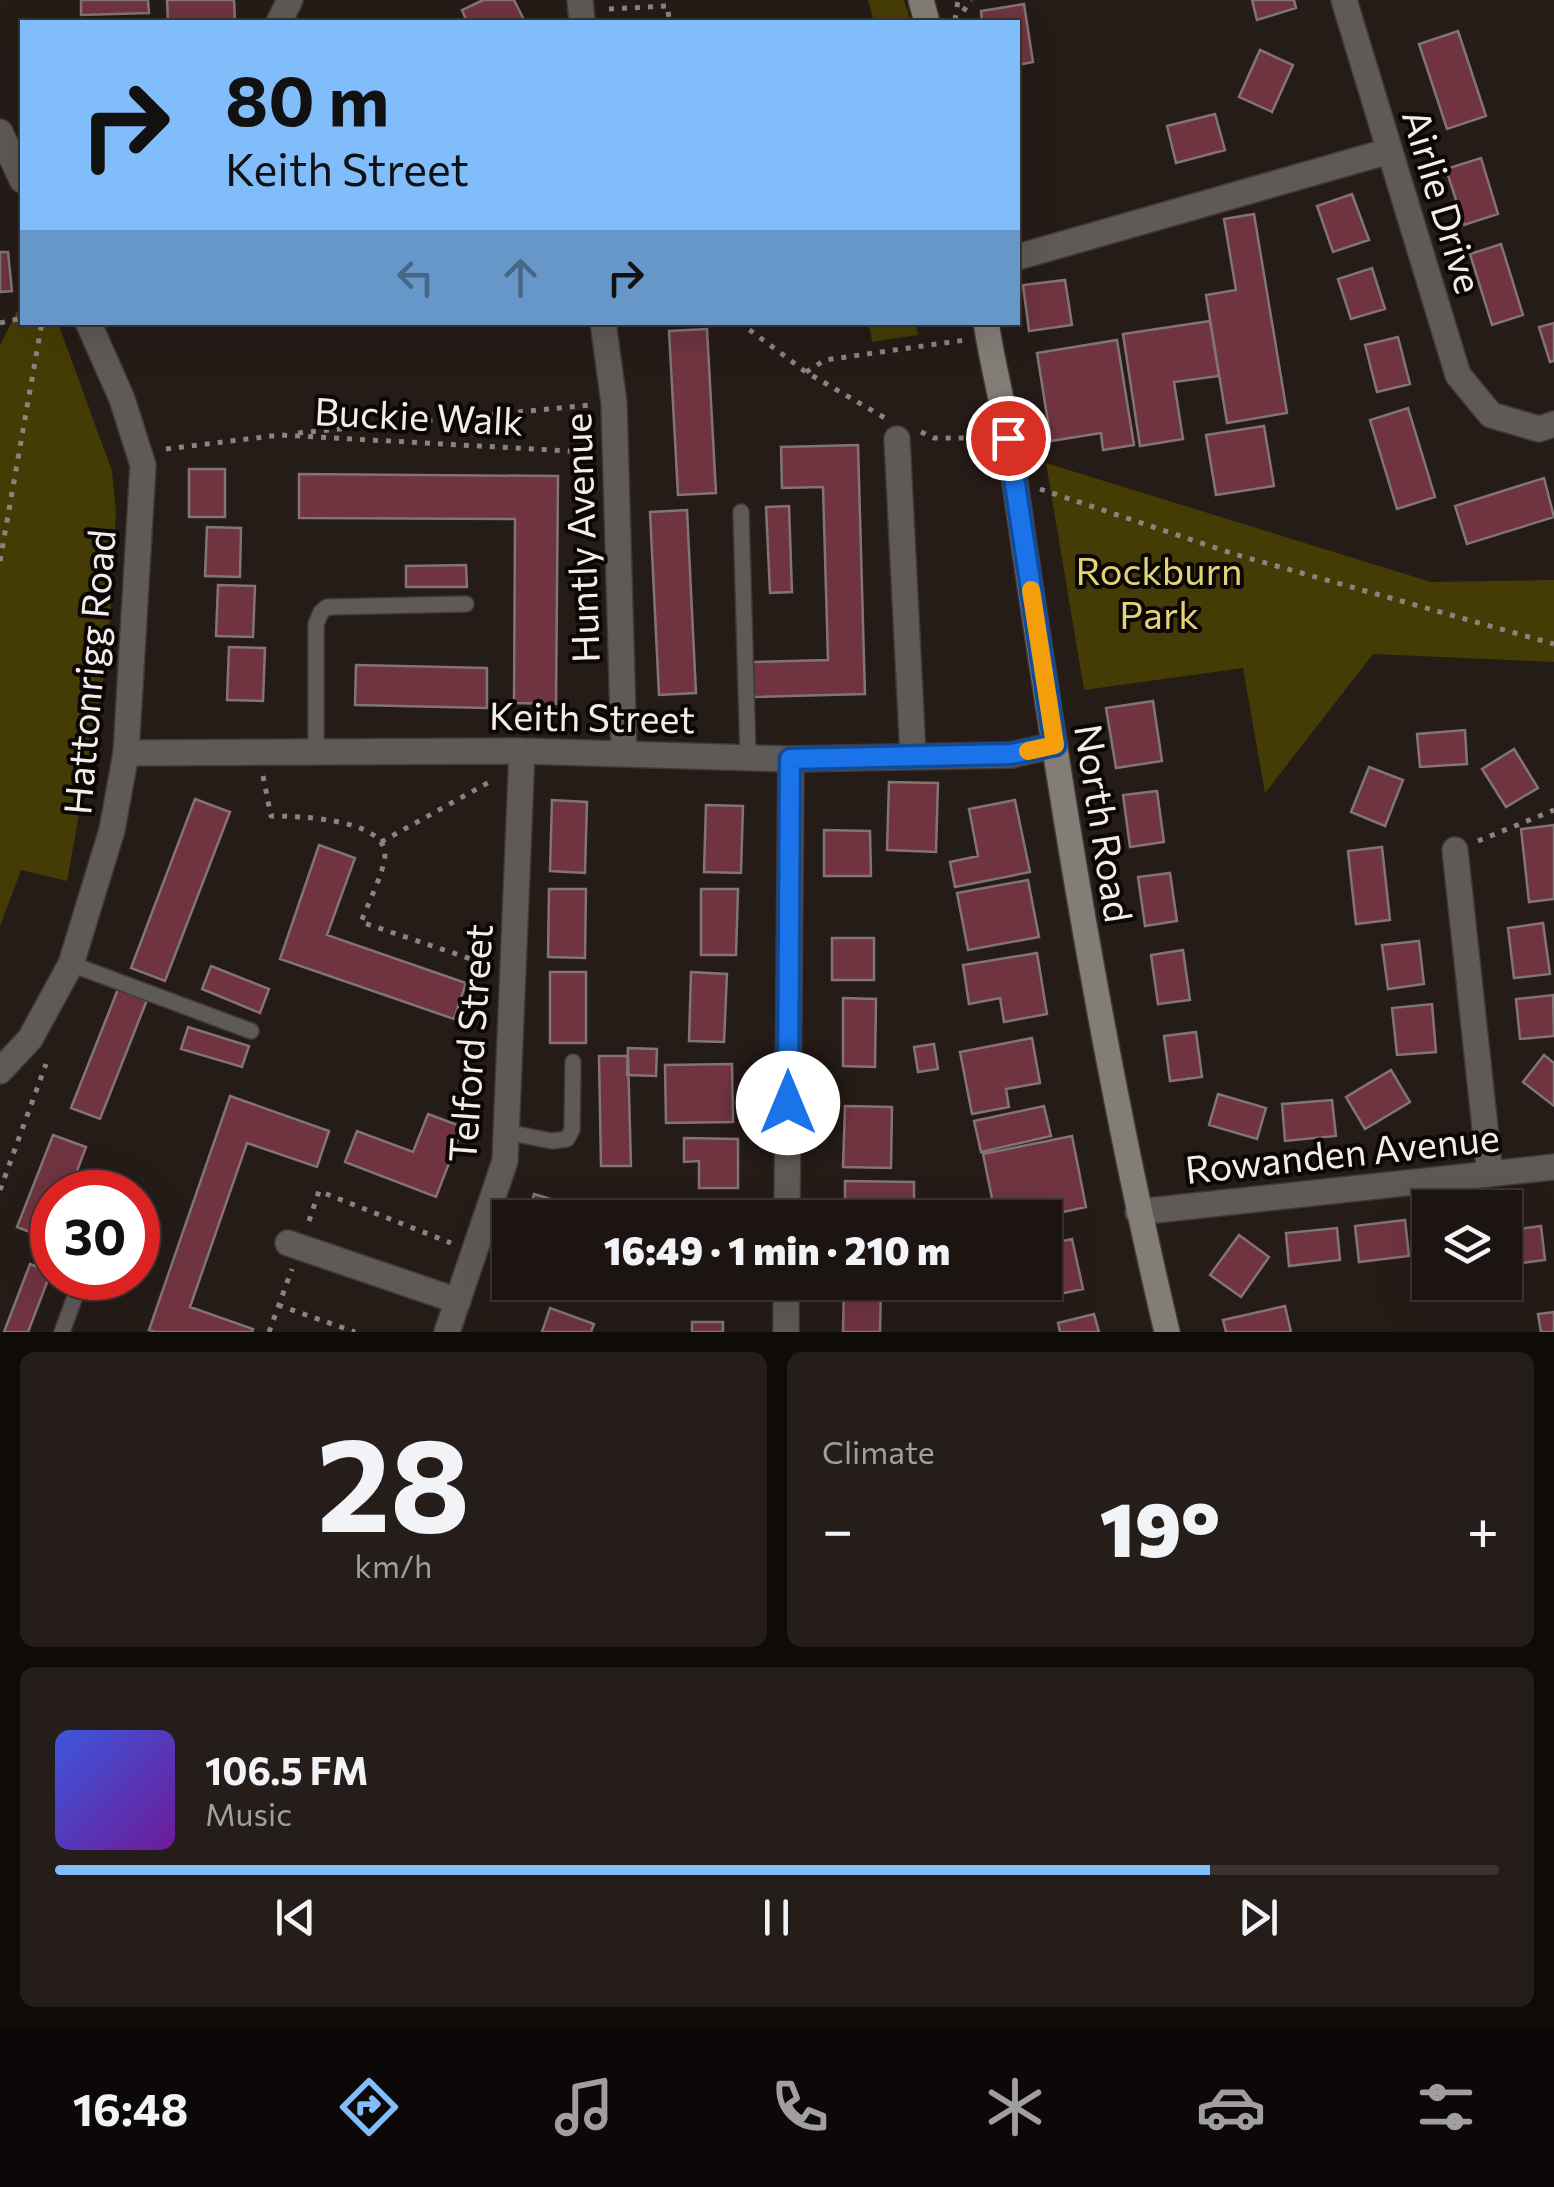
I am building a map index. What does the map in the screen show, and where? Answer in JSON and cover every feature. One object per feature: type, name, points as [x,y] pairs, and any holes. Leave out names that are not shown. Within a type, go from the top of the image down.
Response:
[{"type":"main road","name":"North Road","points":[[987,329],[1008,438],[1092,984],[1166,1332]]},
{"type":"street","name":"Airlie Drive","points":[[1344,0],[1458,375],[1490,415],[1540,429],[1554,424]]},
{"type":"street","points":[[0,132],[20,176]]},
{"type":"street","points":[[1020,256],[1389,151]]},
{"type":"street","name":"Hattonrigg Road","points":[[0,1071],[30,1040],[71,964],[112,830],[126,753],[143,465],[122,399],[89,325]]},
{"type":"street","name":"Huntly Avenue","points":[[603,325],[614,403],[624,752]]},
{"type":"street","points":[[904,445],[924,464]]},
{"type":"street","points":[[904,445],[914,756]]},
{"type":"street","name":"Keith Street","points":[[126,753],[316,752],[521,763],[624,752],[790,759],[1011,754],[1055,745]]},
{"type":"street","points":[[787,1200],[790,759]]},
{"type":"street","name":"Telford Street","points":[[447,1332],[505,1161],[521,763]]},
{"type":"street","points":[[1455,850],[1490,1174]]},
{"type":"street","name":"Rowanden Avenue","points":[[1138,1212],[1554,1167]]},
{"type":"street","points":[[288,1243],[458,1300]]},
{"type":"street","points":[[786,1300],[786,1332]]},
{"type":"lane","points":[[741,512],[748,756]]},
{"type":"lane","points":[[316,752],[316,624],[321,612],[328,607],[466,604]]},
{"type":"lane","points":[[71,964],[251,1031]]},
{"type":"lane","points":[[506,1132],[567,1140],[572,1130],[573,1062]]},
{"type":"lane","points":[[62,1332],[74,1300]]},
{"type":"path","points":[[581,11],[668,6],[670,20]]},
{"type":"path","points":[[0,560],[41,325]]},
{"type":"path","points":[[742,325],[806,372],[888,419],[904,445],[934,438],[1008,438]]},
{"type":"path","points":[[806,372],[825,360],[987,329]]},
{"type":"path","name":"Buckie Walk","points":[[139,453],[280,434],[614,403]]},
{"type":"path","name":"Buckie Walk","points":[[280,434],[616,453]]},
{"type":"path","points":[[1014,480],[1234,554],[1554,644]]},
{"type":"path","points":[[258,752],[270,816],[357,825],[381,842],[385,854],[361,922],[513,973]]},
{"type":"path","points":[[381,842],[521,763]]},
{"type":"path","points":[[1455,850],[1554,810]]},
{"type":"path","points":[[0,1190],[50,1051]]},
{"type":"path","points":[[278,1306],[355,1332]]},
{"type":"green space","points":[[868,0],[904,0],[910,20],[873,20]]},
{"type":"green space","points":[[17,311],[20,325],[59,325],[112,471],[116,513],[108,653],[67,881],[21,870],[0,926],[0,345]]},
{"type":"green space","points":[[869,325],[916,325],[918,335],[872,342]]},
{"type":"green space","name":"Rockburn Park","points":[[1046,463],[1431,582],[1554,580],[1554,662],[1373,654],[1265,793],[1243,668],[1084,690]]},
{"type":"building","points":[[81,0],[148,0],[149,13],[81,15]]},
{"type":"building","points":[[167,0],[234,0],[235,20],[168,20]]},
{"type":"building","points":[[483,0],[514,0],[524,20],[466,20],[462,10]]},
{"type":"building","points":[[1252,0],[1294,0],[1296,8],[1257,20]]},
{"type":"building","points":[[1024,4],[1033,62],[1020,65],[1020,20],[982,20],[981,11]]},
{"type":"building","points":[[1458,31],[1486,116],[1447,129],[1419,44]]},
{"type":"building","points":[[1260,50],[1293,65],[1272,112],[1239,97]]},
{"type":"building","points":[[1215,114],[1225,150],[1176,163],[1167,126]]},
{"type":"building","points":[[1481,158],[1498,214],[1464,225],[1446,169]]},
{"type":"building","points":[[1352,194],[1369,240],[1333,252],[1317,206]]},
{"type":"building","points":[[1254,214],[1287,413],[1227,423],[1206,295],[1236,290],[1224,219]]},
{"type":"building","points":[[1501,244],[1523,315],[1492,325],[1470,254]]},
{"type":"building","points":[[0,252],[8,252],[12,291],[0,292]]},
{"type":"building","points":[[1372,268],[1385,309],[1351,319],[1338,279]]},
{"type":"building","points":[[1065,280],[1072,325],[1029,331],[1023,285]]},
{"type":"building","points":[[1210,321],[1219,376],[1174,382],[1183,439],[1140,446],[1123,334]]},
{"type":"building","points":[[1554,323],[1554,361],[1550,362],[1539,327]]},
{"type":"building","points":[[707,329],[716,493],[678,495],[669,331]]},
{"type":"building","points":[[1398,337],[1410,384],[1377,392],[1365,345]]},
{"type":"building","points":[[1117,340],[1134,445],[1103,450],[1101,433],[1051,441],[1037,353]]},
{"type":"building","points":[[1408,408],[1435,497],[1397,509],[1370,420]]},
{"type":"building","points":[[1264,426],[1274,486],[1216,495],[1206,435]]},
{"type":"building","points":[[858,445],[865,694],[752,697],[751,662],[828,660],[823,487],[782,488],[781,447]]},
{"type":"building","points":[[189,469],[225,469],[225,517],[189,517]]},
{"type":"building","points":[[299,474],[558,476],[556,704],[514,703],[515,519],[299,518]]},
{"type":"building","points":[[1544,478],[1554,517],[1467,544],[1455,506]]},
{"type":"building","points":[[789,506],[792,592],[770,593],[766,507]]},
{"type":"building","points":[[687,510],[696,693],[659,695],[650,512]]},
{"type":"building","points":[[207,527],[241,528],[240,577],[205,576]]},
{"type":"building","points":[[466,565],[467,587],[406,587],[406,566]]},
{"type":"building","points":[[218,585],[255,586],[253,637],[216,636]]},
{"type":"building","points":[[229,647],[265,648],[263,701],[227,700]]},
{"type":"building","points":[[356,665],[487,668],[487,708],[355,705]]},
{"type":"building","points":[[1153,701],[1162,761],[1116,768],[1106,708]]},
{"type":"building","points":[[1465,730],[1467,764],[1420,767],[1417,734]]},
{"type":"building","points":[[1514,749],[1538,788],[1506,807],[1482,769]]},
{"type":"building","points":[[1369,767],[1403,780],[1385,826],[1351,812]]},
{"type":"building","points":[[889,782],[938,783],[936,852],[887,850]]},
{"type":"building","points":[[1157,791],[1164,842],[1130,847],[1123,795]]},
{"type":"building","points":[[195,799],[230,812],[165,981],[131,968]]},
{"type":"building","points":[[552,800],[587,802],[585,873],[550,871]]},
{"type":"building","points":[[1015,800],[1030,872],[955,887],[950,862],[978,856],[969,809]]},
{"type":"building","points":[[706,805],[743,806],[741,873],[704,872]]},
{"type":"building","points":[[1554,825],[1554,899],[1529,902],[1521,829]]},
{"type":"building","points":[[824,830],[870,831],[871,876],[824,876]]},
{"type":"building","points":[[319,845],[355,858],[327,935],[466,983],[454,1019],[280,959]]},
{"type":"building","points":[[1382,847],[1390,920],[1356,924],[1348,851]]},
{"type":"building","points":[[1170,873],[1177,921],[1145,926],[1138,877]]},
{"type":"building","points":[[1028,880],[1039,937],[968,950],[957,893]]},
{"type":"building","points":[[549,889],[586,889],[585,958],[548,957]]},
{"type":"building","points":[[701,889],[738,889],[736,955],[701,955]]},
{"type":"building","points":[[1543,923],[1550,974],[1514,978],[1508,928]]},
{"type":"building","points":[[832,938],[874,938],[874,980],[832,980]]},
{"type":"building","points":[[1419,941],[1424,984],[1388,989],[1382,945]]},
{"type":"building","points":[[1183,950],[1190,1000],[1158,1004],[1151,955]]},
{"type":"building","points":[[1037,953],[1047,1014],[1004,1022],[1000,998],[969,1004],[963,965]]},
{"type":"building","points":[[211,966],[269,989],[260,1013],[202,989]]},
{"type":"building","points":[[550,972],[586,972],[586,1043],[550,1043]]},
{"type":"building","points":[[691,972],[727,974],[724,1042],[689,1041]]},
{"type":"building","points":[[118,989],[147,1000],[100,1119],[71,1108]]},
{"type":"building","points":[[1553,995],[1554,1036],[1520,1039],[1516,999]]},
{"type":"building","points":[[843,998],[876,999],[875,1067],[843,1066]]},
{"type":"building","points":[[1432,1004],[1436,1052],[1397,1055],[1392,1008]]},
{"type":"building","points":[[188,1027],[249,1046],[242,1067],[181,1049]]},
{"type":"building","points":[[1196,1032],[1202,1077],[1170,1081],[1164,1036]]},
{"type":"building","points":[[1032,1038],[1040,1083],[1006,1089],[1009,1107],[972,1114],[960,1052]]},
{"type":"building","points":[[934,1044],[938,1069],[918,1072],[914,1047]]},
{"type":"building","points":[[628,1048],[657,1049],[656,1076],[627,1075]]},
{"type":"building","points":[[1544,1055],[1554,1063],[1554,1106],[1523,1082]]},
{"type":"building","points":[[599,1056],[628,1056],[631,1166],[601,1166]]},
{"type":"building","points":[[732,1064],[733,1122],[666,1123],[665,1065]]},
{"type":"building","points":[[1391,1070],[1410,1102],[1365,1129],[1346,1097]]},
{"type":"building","points":[[1218,1094],[1266,1108],[1257,1139],[1209,1125]]},
{"type":"building","points":[[230,1096],[329,1131],[317,1167],[247,1143],[190,1307],[253,1329],[252,1332],[149,1330]]},
{"type":"building","points":[[1332,1100],[1336,1136],[1285,1141],[1282,1104]]},
{"type":"building","points":[[845,1106],[892,1107],[891,1168],[843,1167]]},
{"type":"building","points":[[1044,1106],[1051,1136],[981,1152],[974,1121]]},
{"type":"building","points":[[428,1114],[463,1127],[436,1197],[345,1162],[357,1131],[413,1152]]},
{"type":"building","points":[[53,1135],[86,1147],[77,1170],[39,1170]]},
{"type":"building","points":[[1072,1136],[1086,1207],[1062,1212],[1062,1200],[992,1200],[983,1154]]},
{"type":"building","points":[[684,1138],[738,1139],[738,1188],[699,1188],[699,1161],[684,1162]]},
{"type":"building","points":[[845,1181],[914,1182],[914,1200],[845,1200]]},
{"type":"building","points":[[30,1194],[30,1232],[17,1227]]},
{"type":"building","points":[[534,1194],[554,1200],[532,1200]]},
{"type":"building","points":[[1405,1220],[1409,1256],[1359,1262],[1355,1226]]},
{"type":"building","points":[[1541,1226],[1545,1260],[1522,1263],[1522,1229]]},
{"type":"building","points":[[1337,1228],[1340,1260],[1289,1266],[1286,1233]]},
{"type":"building","points":[[1239,1235],[1269,1257],[1241,1297],[1210,1275]]},
{"type":"building","points":[[1072,1239],[1083,1289],[1062,1294],[1062,1241]]},
{"type":"building","points":[[30,1264],[30,1300],[40,1300],[28,1332],[4,1332]]},
{"type":"building","points":[[844,1300],[881,1300],[880,1332],[843,1332]]},
{"type":"building","points":[[1285,1306],[1291,1332],[1226,1332],[1223,1320]]},
{"type":"building","points":[[550,1308],[594,1324],[591,1332],[542,1332]]},
{"type":"building","points":[[1554,1312],[1554,1332],[1541,1332],[1538,1314]]},
{"type":"building","points":[[1094,1314],[1099,1332],[1060,1332],[1058,1323]]},
{"type":"building","points":[[692,1322],[723,1322],[723,1332],[692,1332]]},
{"type":"slow traffic","points":[[1028,751],[1055,745],[1031,590]]},
{"type":"route","points":[[788,1103],[790,759],[1011,754],[1055,745],[1008,438]]}]
